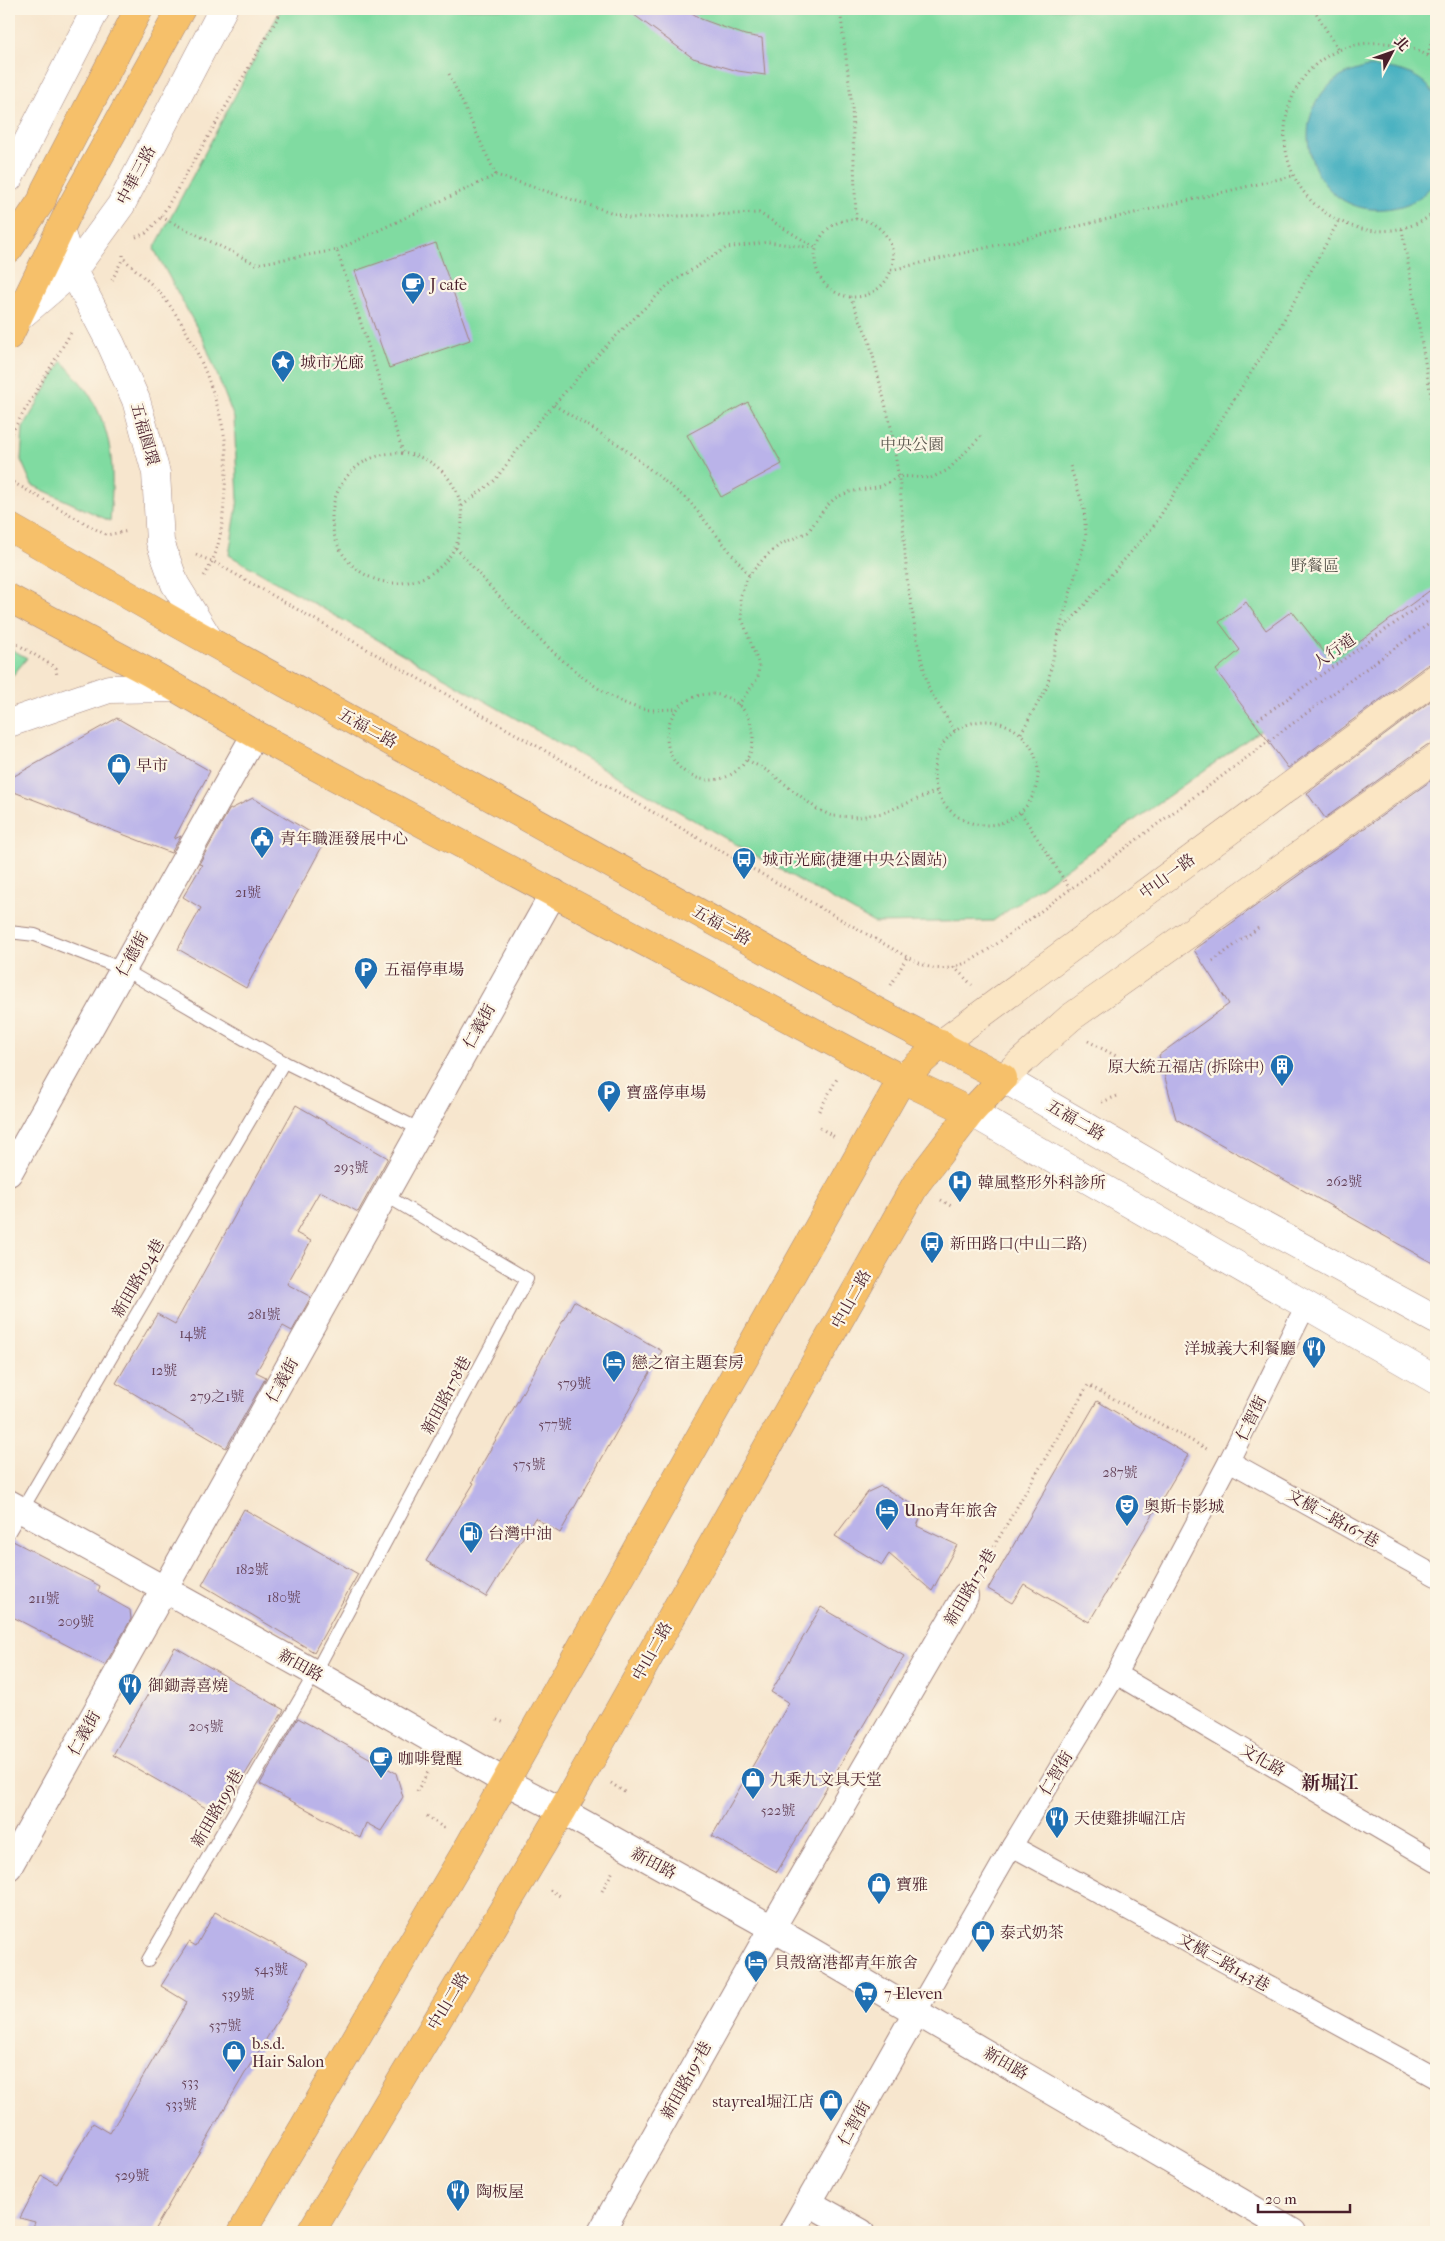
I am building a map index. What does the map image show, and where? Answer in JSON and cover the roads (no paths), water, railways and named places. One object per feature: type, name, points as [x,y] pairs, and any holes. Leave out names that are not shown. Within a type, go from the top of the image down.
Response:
[{"type":"main road","points":[[9,249],[42,200],[45,190],[139,9]]},
{"type":"main road","name":"中華三路","points":[[14,327],[60,230],[181,9]]},
{"type":"main road","name":"五福二路","points":[[9,527],[210,641],[876,1011],[1003,1078]]},
{"type":"main road","points":[[9,598],[175,688],[255,734],[902,1079],[971,1112]]},
{"type":"main road","name":"中山一路","points":[[902,1079],[941,1044],[1436,678]]},
{"type":"main road","points":[[1003,1078],[1070,1018],[1436,758]]},
{"type":"main road","name":"中山二路","points":[[311,2232],[562,1811],[916,1184],[971,1112],[1003,1078]]},
{"type":"main road","points":[[242,2232],[469,1846],[902,1079]]},
{"type":"street","points":[[9,178],[96,9]]},
{"type":"street","name":"中華三路","points":[[14,327],[73,271],[121,205],[223,9]]},
{"type":"street","name":"五福圓環","points":[[60,230],[73,271],[111,344],[136,400],[156,474],[160,542],[175,584],[210,641]]},
{"type":"street","points":[[9,723],[108,689],[175,688]]},
{"type":"street","name":"仁德街","points":[[9,1173],[255,734]]},
{"type":"street","name":"仁義街","points":[[9,1867],[554,892]]},
{"type":"street","name":"五福二路","points":[[1003,1078],[1177,1179],[1436,1320]]},
{"type":"street","points":[[971,1112],[1436,1380]]},
{"type":"street","name":"仁智街","points":[[792,2232],[1012,1846],[1116,1674],[1229,1461],[1306,1305]]},
{"type":"street","name":"文橫二路167巷","points":[[1229,1461],[1436,1576]]},
{"type":"street","name":"新田路","points":[[13,1515],[165,1589],[504,1781],[562,1811],[772,1928],[1294,2232]]},
{"type":"street","name":"新田路172巷","points":[[772,1928],[965,1596]]},
{"type":"street","name":"文化路","points":[[1116,1674],[1436,1862]]},
{"type":"street","name":"文橫二路143巷","points":[[1012,1846],[1436,2078]]},
{"type":"street","name":"新田路197巷","points":[[601,2232],[772,1928]]},
{"type":"street","points":[[809,2203],[861,2232]]},
{"type":"lane","points":[[9,932],[35,935],[123,969],[284,1062],[421,1130]]},
{"type":"lane","name":"新田路194巷","points":[[13,1515],[284,1062]]},
{"type":"lane","name":"新田路178巷","points":[[315,1673],[528,1279],[385,1195]]},
{"type":"lane","name":"新田路199巷","points":[[148,1960],[315,1673]]},
{"type":"water","points":[[1368,67],[1388,68],[1406,73],[1423,82],[1436,97],[1436,181],[1416,200],[1393,208],[1358,207],[1336,196],[1321,178],[1311,157],[1308,134],[1313,110],[1325,90],[1346,74]]},
{"type":"place","name":"J cafe","points":[[413,305]]},
{"type":"place","name":"城市光廊","points":[[283,383]]},
{"type":"place","name":"早市","points":[[119,786]]},
{"type":"place","name":"青年職涯發展中心","points":[[262,859]]},
{"type":"place","name":"城市光廊(捷運中央公園站)","points":[[744,880]]},
{"type":"place","name":"五福停車場","points":[[366,990]]},
{"type":"place","name":"原大統五福店 (拆除中)","points":[[1282,1087]]},
{"type":"place","name":"寶盛停車場","points":[[609,1113]]},
{"type":"place","name":"韓風整形外科診所","points":[[960,1203]]},
{"type":"place","name":"新田路口(中山二路)","points":[[932,1264]]},
{"type":"place","name":"洋城義大利餐廳","points":[[1314,1369]]},
{"type":"place","name":"戀之宿主題套房","points":[[614,1383]]},
{"type":"place","name":"奧斯卡影城","points":[[1127,1527]]},
{"type":"place","name":"Uno青年旅舍","points":[[887,1531]]},
{"type":"place","name":"台灣中油","points":[[471,1554]]},
{"type":"place","name":"御鋤壽喜燒","points":[[130,1706]]},
{"type":"place","name":"咖啡覺醒","points":[[381,1779]]},
{"type":"place","name":"九乘九文具天堂","points":[[753,1800]]},
{"type":"place","name":"天使雞排崛江店","points":[[1057,1839]]},
{"type":"place","name":"寶雅","points":[[879,1905]]},
{"type":"place","name":"泰式奶茶","points":[[983,1953]]},
{"type":"place","name":"貝殼窩港都青年旅舍","points":[[756,1983]]},
{"type":"place","name":"7-Eleven","points":[[866,2014]]},
{"type":"place","name":"b.s.d. Hair Salon","points":[[234,2073]]},
{"type":"place","name":"stayreal堀江店","points":[[831,2122]]},
{"type":"place","name":"陶板屋","points":[[458,2212]]},
{"type":"district","name":"新堀江","points":[[1330,1783]]},
{"type":"park label","name":"中央公園","points":[[912,444]]},
{"type":"park label","name":"野餐區","points":[[1315,565]]}]
